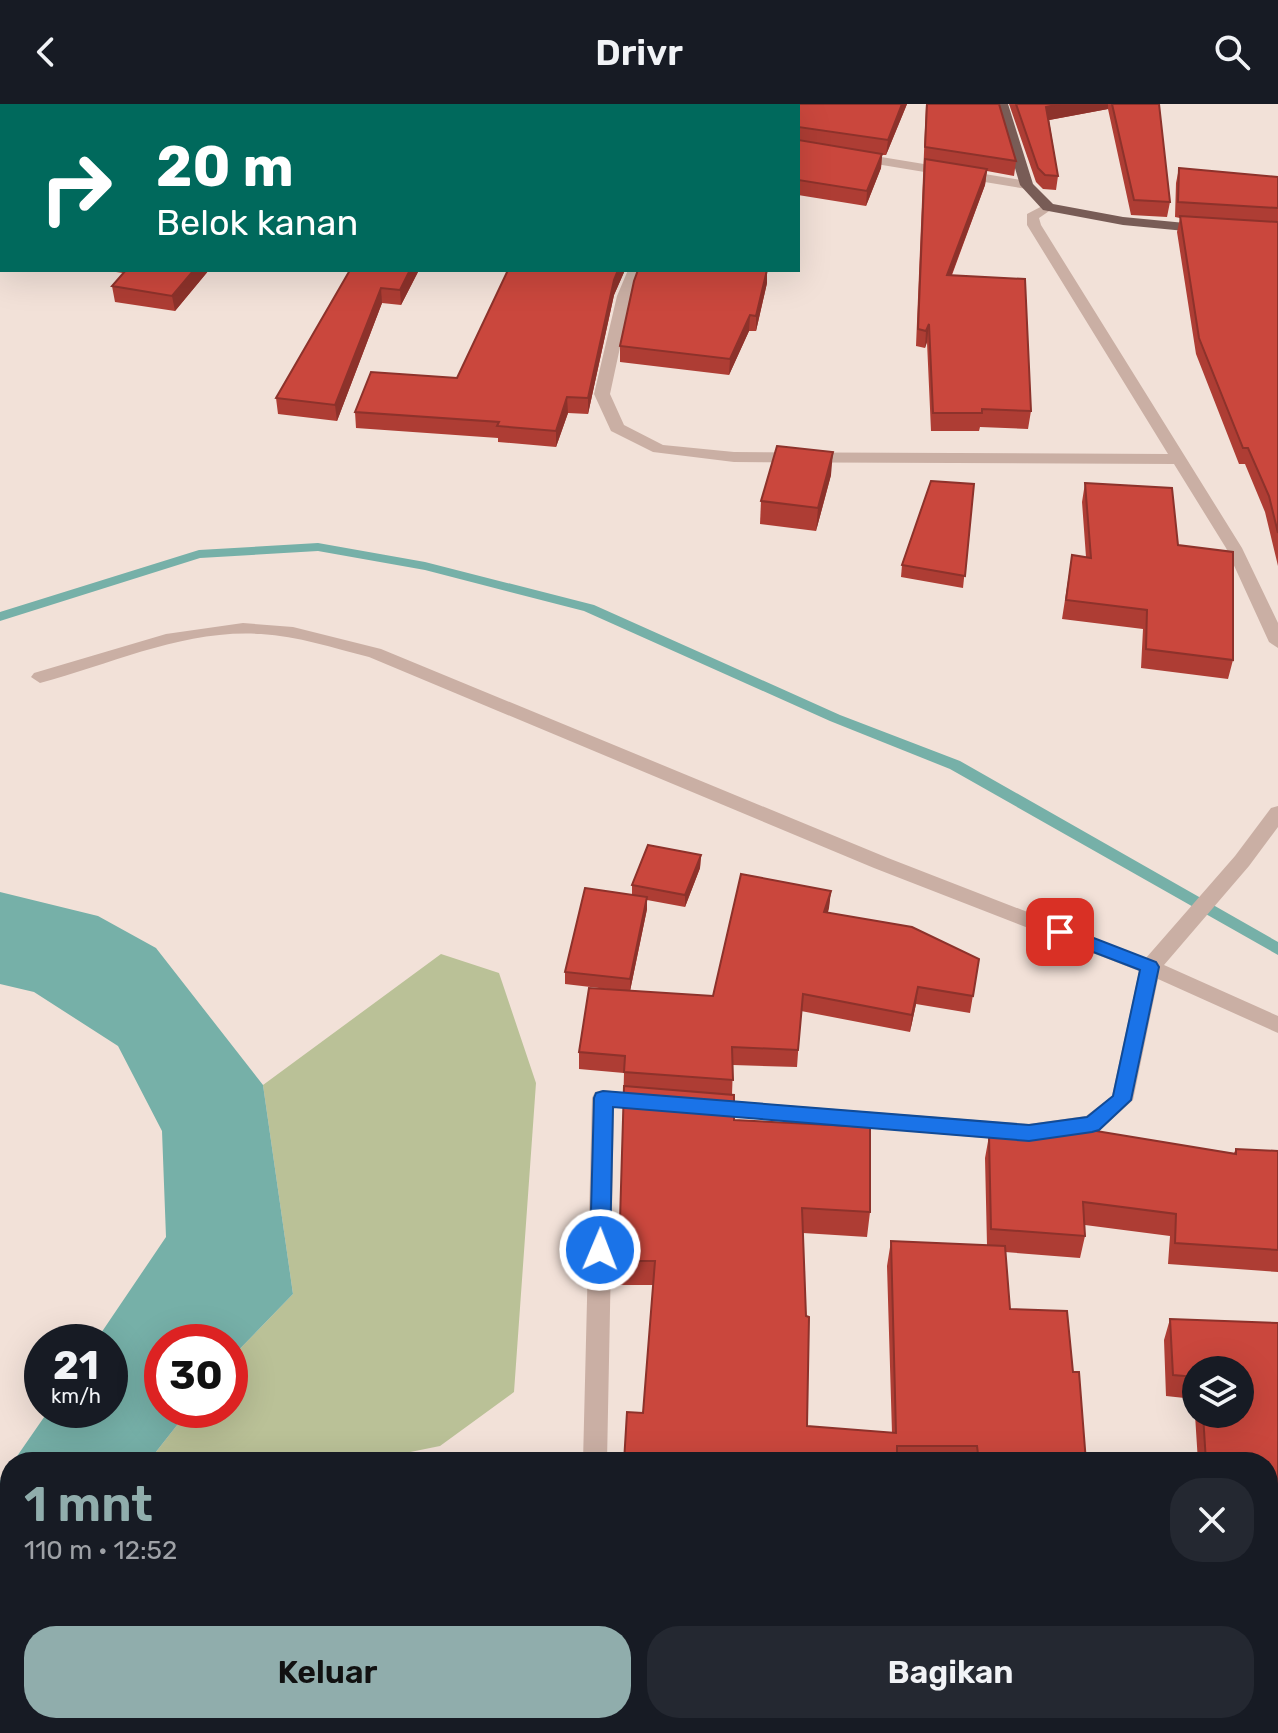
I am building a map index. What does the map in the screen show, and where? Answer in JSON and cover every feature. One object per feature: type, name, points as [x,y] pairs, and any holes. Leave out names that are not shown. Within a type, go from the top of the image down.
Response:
[{"type":"main road","points":[[1002,104],[1027,185],[1048,207],[1123,221],[1221,229]]},
{"type":"street","points":[[844,155],[1027,185]]},
{"type":"street","points":[[1048,207],[1032,217],[1034,225],[1111,347],[1176,459],[1234,548],[1278,642]]},
{"type":"street","points":[[634,272],[624,296],[602,394],[617,428],[659,449],[734,457],[1176,459]]},
{"type":"street","points":[[40,677],[184,636],[243,628],[301,634],[375,653],[881,863],[1150,967],[1278,1025]]},
{"type":"street","points":[[595,1452],[603,1098],[1029,1133],[1092,1124],[1122,1100],[1150,967],[1171,939],[1242,861],[1278,813]]},
{"type":"green space","points":[[441,954],[499,973],[536,1083],[514,1392],[440,1446],[410,1452],[156,1452],[175,1428],[248,1428],[248,1340],[293,1294],[263,1085]]},
{"type":"water","points":[[0,892],[98,916],[156,948],[263,1085],[293,1294],[248,1340],[248,1324],[144,1324],[144,1428],[175,1428],[156,1452],[20,1452],[37,1428],[128,1428],[128,1324],[107,1324],[166,1237],[162,1131],[118,1046],[34,992],[0,984]]},
{"type":"building","points":[[800,104],[902,104],[888,140],[800,127]]},
{"type":"building","points":[[927,104],[999,104],[1016,161],[925,147]]},
{"type":"building","points":[[1016,104],[1060,104],[1046,107],[1058,176],[1045,175],[1038,168]]},
{"type":"building","points":[[1112,104],[1159,104],[1170,202],[1134,200]]},
{"type":"building","points":[[800,140],[882,154],[867,191],[800,180]]},
{"type":"building","points":[[925,159],[987,169],[947,275],[1025,279],[1031,411],[982,409],[982,413],[933,413],[929,324],[926,331],[918,329]]},
{"type":"building","points":[[1179,168],[1278,177],[1278,208],[1178,202]]},
{"type":"building","points":[[1180,216],[1278,222],[1278,533],[1269,496],[1248,448],[1243,448],[1199,338]]},
{"type":"building","points":[[124,272],[192,272],[172,296],[112,286]]},
{"type":"building","points":[[349,272],[409,272],[400,290],[381,288],[335,405],[276,398]]},
{"type":"building","points":[[507,272],[617,272],[588,398],[567,397],[556,431],[497,426],[499,422],[355,412],[371,372],[457,378]]},
{"type":"building","points":[[637,272],[767,272],[756,316],[750,315],[730,359],[620,346]]},
{"type":"building","points":[[777,446],[833,452],[818,508],[761,501]]},
{"type":"building","points":[[931,481],[974,484],[965,576],[902,565]]},
{"type":"building","points":[[1085,483],[1172,488],[1178,545],[1233,552],[1233,660],[1146,649],[1147,610],[1066,600],[1072,555],[1091,558]]},
{"type":"building","points":[[648,845],[701,855],[685,895],[632,885]]},
{"type":"building","points":[[741,874],[831,891],[824,912],[912,927],[979,959],[973,996],[918,987],[912,1015],[803,994],[798,1050],[732,1047],[733,1080],[624,1072],[625,1056],[579,1052],[589,988],[713,996]]},
{"type":"building","points":[[585,888],[647,897],[630,979],[565,972]]},
{"type":"building","points":[[624,1086],[734,1095],[734,1120],[870,1127],[870,1212],[802,1208],[806,1316],[809,1317],[807,1426],[896,1433],[891,1241],[1005,1246],[1010,1309],[1067,1311],[1073,1372],[1079,1372],[1085,1452],[978,1452],[977,1446],[897,1446],[897,1452],[625,1452],[627,1412],[643,1413],[655,1261],[613,1261],[614,1219],[620,1220]]},
{"type":"building","points":[[1019,1128],[1078,1128],[1236,1154],[1236,1149],[1278,1151],[1278,1250],[1175,1243],[1176,1214],[1083,1202],[1085,1236],[991,1229],[989,1136],[1017,1138]]},
{"type":"building","points":[[1170,1319],[1278,1323],[1278,1452],[1205,1452],[1204,1428],[1254,1428],[1254,1356],[1182,1356],[1182,1376],[1173,1375]]},
{"type":"waterway","points":[[0,617],[199,554],[318,547],[425,566],[589,608],[835,718],[955,765],[1278,949]]},
{"type":"route","points":[[600,1250],[603,1098],[1029,1133],[1092,1124],[1122,1100],[1150,967],[1060,932]]}]
